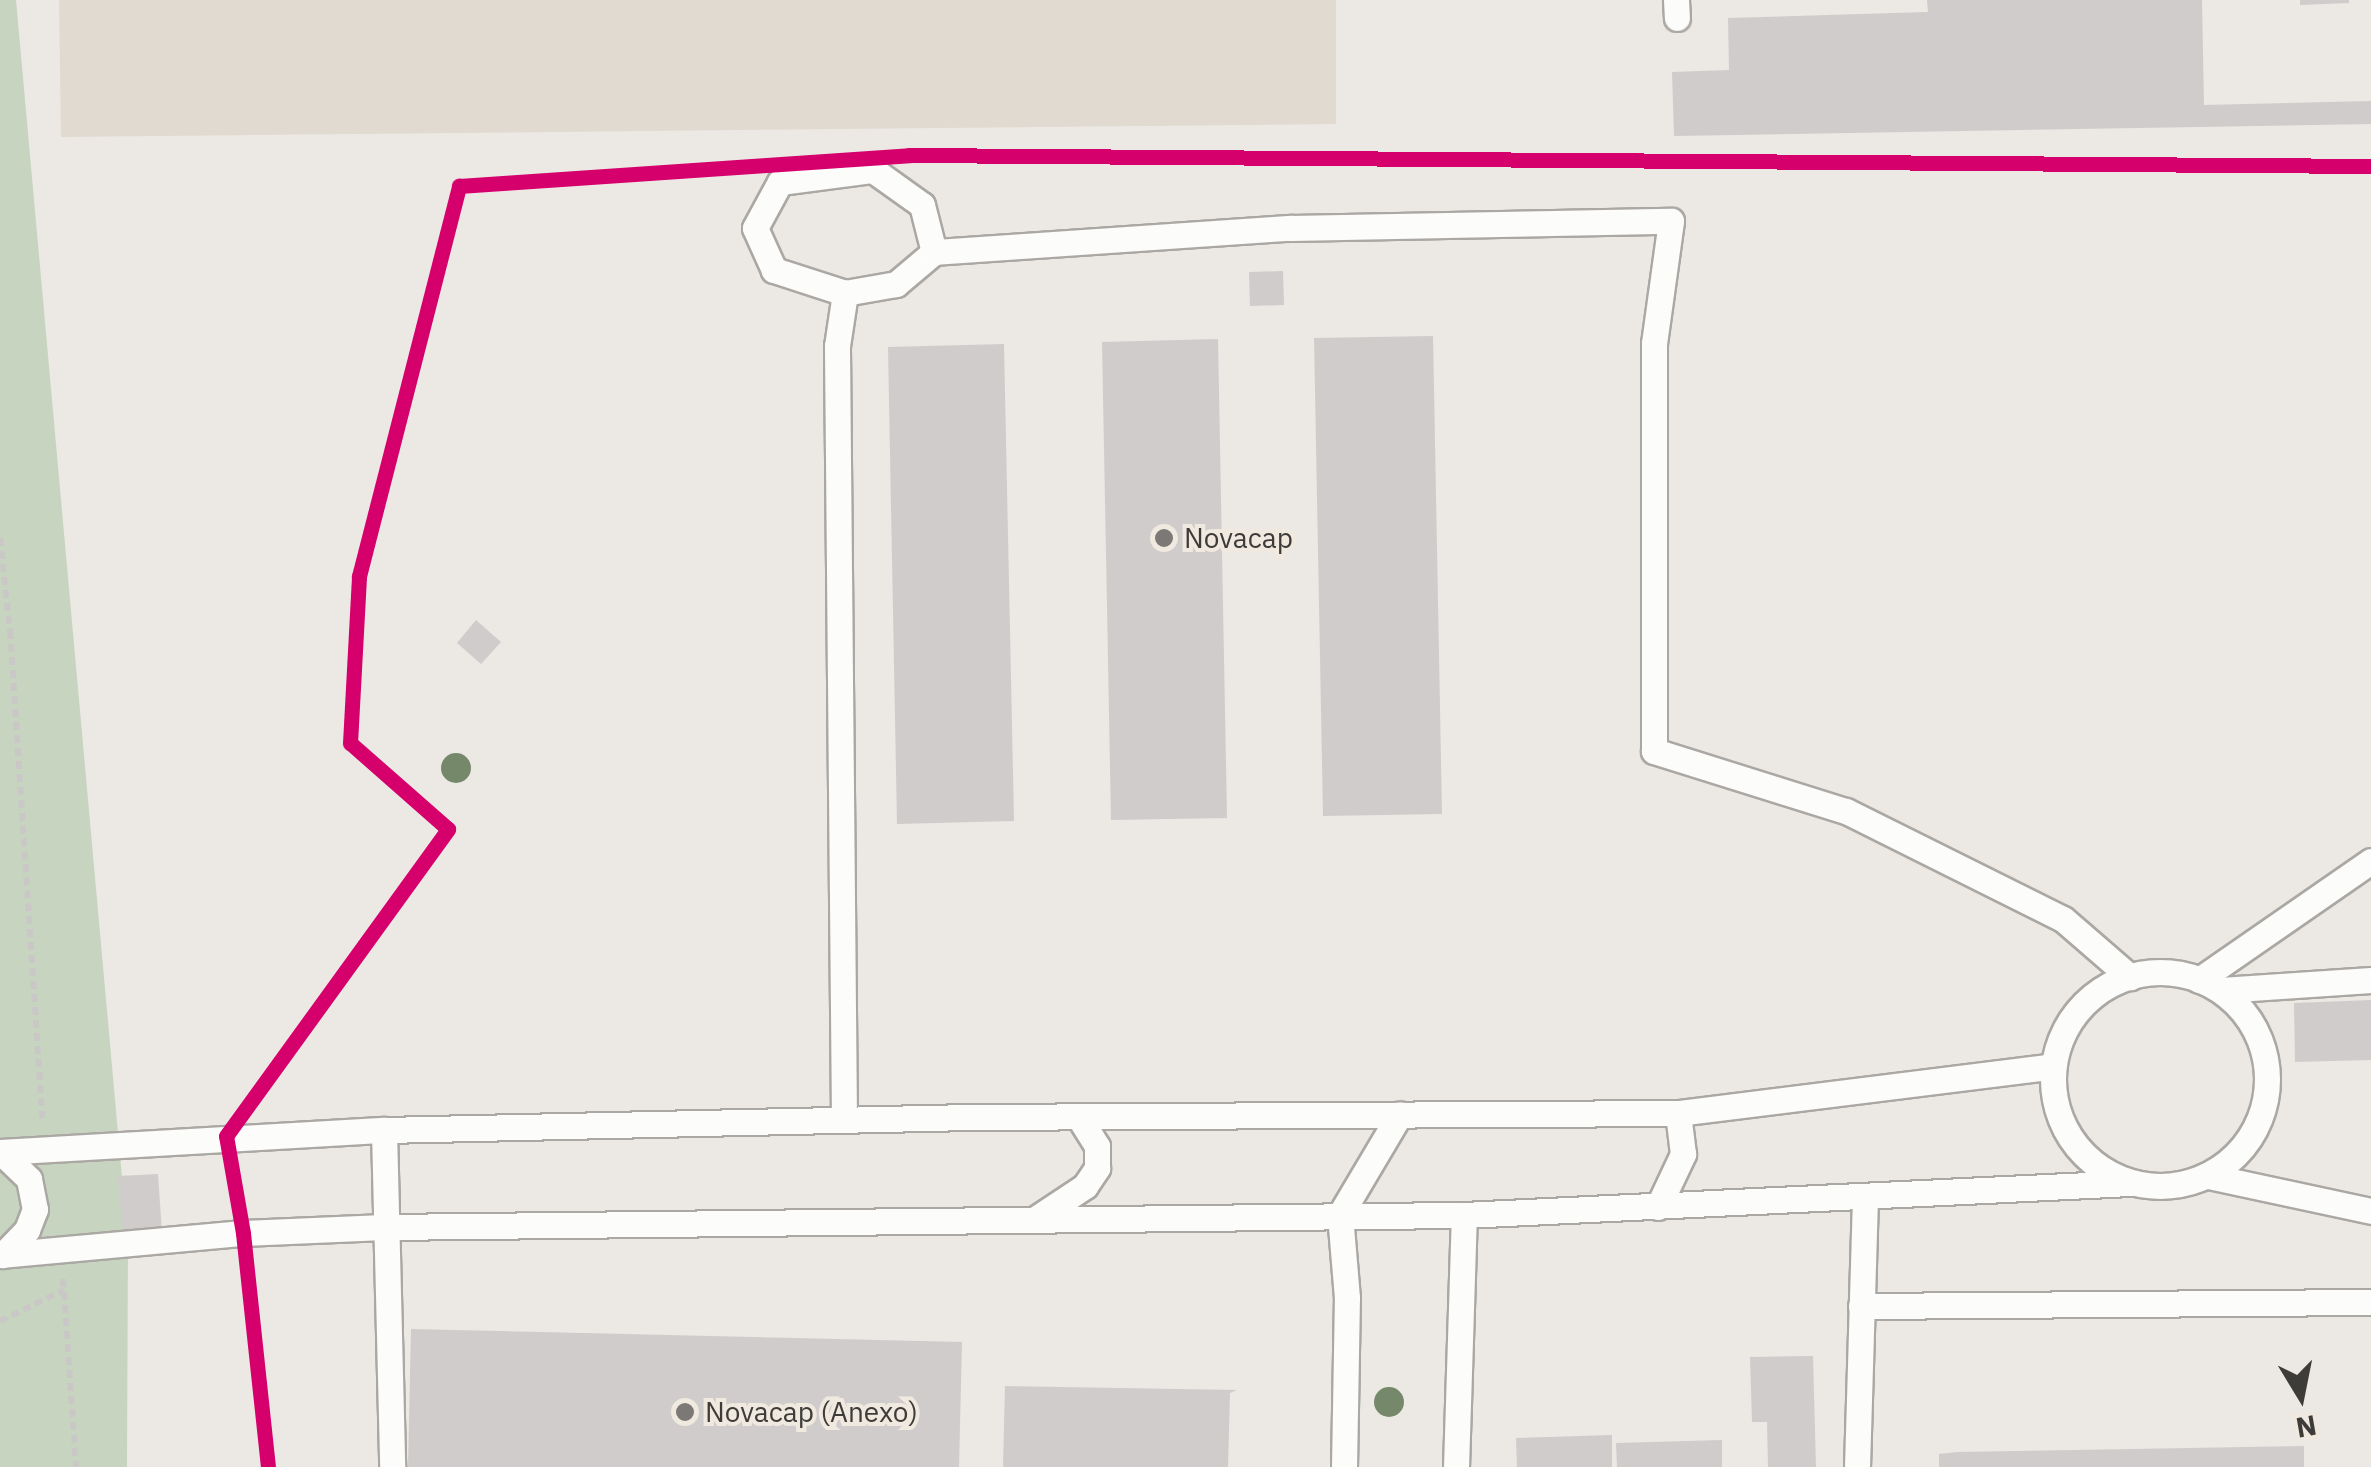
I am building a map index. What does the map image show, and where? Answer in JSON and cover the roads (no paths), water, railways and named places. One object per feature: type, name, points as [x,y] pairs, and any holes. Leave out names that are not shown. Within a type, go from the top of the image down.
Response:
[{"type":"lane","points":[[934,252],[922,205],[874,170],[780,182],[756,228],[774,270],[845,294],[896,284],[934,252],[1290,228],[1671,221],[1654,343],[1654,751],[1846,811],[2063,920],[2130,977]]},
{"type":"lane","points":[[844,1120],[836,346],[845,294]]},
{"type":"lane","points":[[2210,985],[2371,860]]},
{"type":"lane","points":[[2131,1183],[2097,1167],[2070,1139],[2055,1104],[2053,1066],[2062,1036],[2079,1010],[2102,990],[2130,977],[2154,973],[2210,985],[2371,980]]},
{"type":"lane","points":[[2,1255],[243,1233],[384,1228],[1464,1215],[2131,1183],[2171,1186],[2208,1176],[2235,1158],[2254,1132],[2265,1102],[2267,1070],[2260,1039],[2244,1012],[2210,985]]},
{"type":"lane","points":[[1,1152],[384,1130],[844,1120],[1678,1112],[2053,1066]]},
{"type":"lane","points":[[1658,1207],[1683,1154],[1678,1112]]},
{"type":"lane","points":[[1344,1467],[1348,1298],[1340,1215],[1400,1114]]},
{"type":"lane","points":[[1037,1218],[1085,1186],[1097,1168],[1097,1146],[1079,1117]]},
{"type":"lane","points":[[384,1130],[392,1467]]},
{"type":"lane","points":[[1,1152],[29,1179],[35,1209],[27,1230],[2,1255]]},
{"type":"lane","points":[[2208,1176],[2371,1211]]},
{"type":"lane","points":[[1857,1467],[1865,1196]]},
{"type":"lane","points":[[1456,1467],[1464,1215]]},
{"type":"lane","points":[[1862,1306],[2371,1302]]},
{"type":"place","name":"Novacap","points":[[1164,538]]},
{"type":"place","name":"Novacap (Anexo)","points":[[685,1412]]}]
